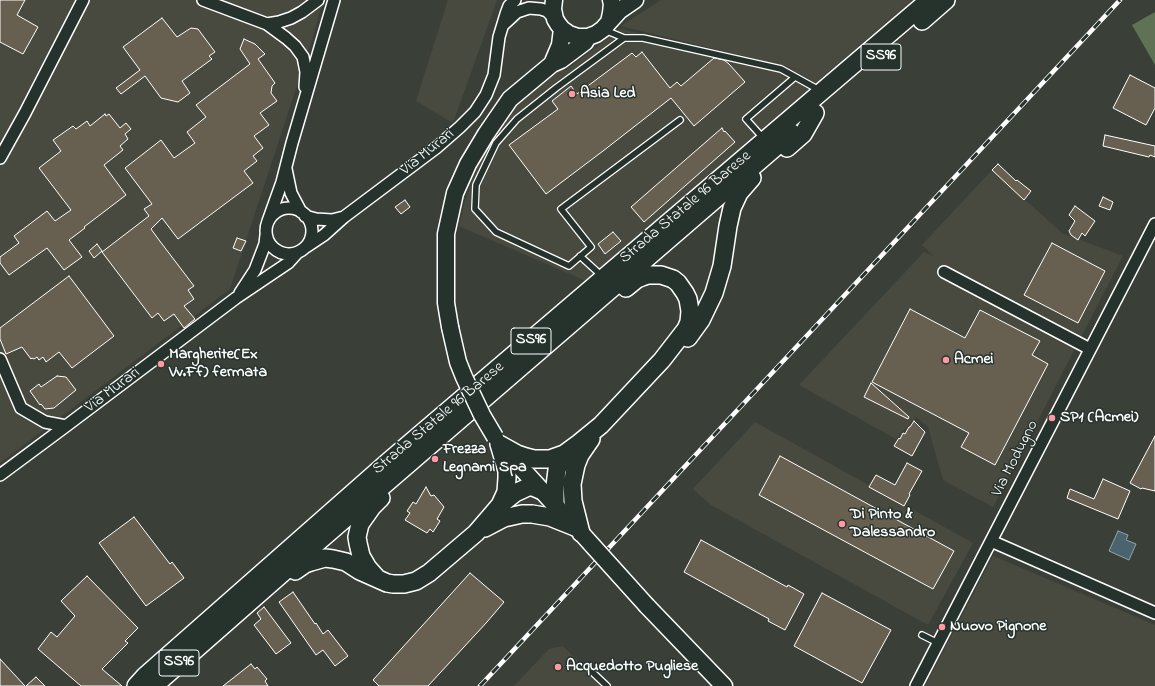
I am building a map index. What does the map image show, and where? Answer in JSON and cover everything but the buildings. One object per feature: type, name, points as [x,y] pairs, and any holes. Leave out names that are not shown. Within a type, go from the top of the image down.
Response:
[{"type":"main road","name":"Strada Statale 96 Barese","points":[[136,686],[145,676],[389,461],[929,0]]},
{"type":"main road","name":"Strada Statale 96 Barese","points":[[154,686],[464,415],[544,348],[946,0]]},
{"type":"main road","points":[[662,360],[689,337],[706,310],[719,279],[730,215],[739,193],[750,180],[803,134],[815,113]]},
{"type":"main road","points":[[544,348],[587,322],[637,279],[648,275],[661,275],[673,279],[682,288],[688,299],[690,311],[689,322],[686,329],[662,360],[601,425],[570,450],[561,460],[557,470],[554,486],[555,506]]},
{"type":"main road","points":[[377,579],[364,562],[359,550],[357,537],[360,524],[382,496],[423,462],[464,415]]},
{"type":"main road","points":[[580,532],[573,501],[573,475],[580,455],[601,425]]},
{"type":"main road","points":[[497,441],[526,457],[542,460],[557,457],[570,450]]},
{"type":"main road","points":[[497,441],[507,471],[506,492],[500,505]]},
{"type":"main road","points":[[205,641],[258,602],[299,568],[311,562],[325,558],[346,562],[360,572],[393,584],[404,584],[416,581],[429,573],[476,533],[500,505],[515,493],[528,487],[533,487],[540,490]]},
{"type":"main road","points":[[476,533],[504,518],[522,514],[540,514],[550,517],[580,532]]},
{"type":"street","points":[[0,158],[25,113],[83,0]]},
{"type":"street","points":[[203,0],[267,24],[295,46],[303,57],[306,72],[303,105]]},
{"type":"street","points":[[267,24],[291,18],[318,0]]},
{"type":"street","points":[[286,167],[334,0]]},
{"type":"street","name":"Via Murari","points":[[301,250],[324,235],[344,217],[374,196],[436,148],[470,117],[486,95],[494,75],[499,37],[509,6],[515,0]]},
{"type":"street","points":[[552,64],[560,45],[558,24],[553,9],[554,0]]},
{"type":"street","points":[[606,25],[612,13],[611,0]]},
{"type":"street","points":[[503,26],[517,12],[529,8],[541,9],[547,12],[569,34],[578,37],[588,37],[596,34],[619,11],[635,0]]},
{"type":"street","points":[[588,37],[585,42],[561,60],[552,64],[510,99],[468,164],[456,193],[446,234],[446,303],[450,327],[458,362],[464,377],[478,409],[497,441],[540,490],[724,686]]},
{"type":"street","name":"Via Murari","points":[[0,475],[236,298],[288,263],[301,250],[311,237],[312,230],[310,222],[303,214],[291,193],[286,167]]},
{"type":"street","name":"Via Murari","points":[[236,298],[255,270],[265,244],[266,228],[286,167]]},
{"type":"street","points":[[268,221],[274,214],[281,210],[287,209],[296,210],[316,219],[332,220],[344,217]]},
{"type":"street","name":"Via Modugno","points":[[916,686],[1155,224]]},
{"type":"street","points":[[266,234],[268,242],[273,248],[284,254],[291,254],[301,250]]},
{"type":"street","points":[[944,272],[1090,349]]},
{"type":"street","points":[[0,359],[21,408],[45,422],[66,426]]},
{"type":"street","points":[[991,541],[1155,613]]},
{"type":"lane","points":[[606,25],[624,38],[643,38],[781,69],[822,92]]},
{"type":"lane","points":[[624,38],[517,119],[496,143],[476,185],[475,209],[496,232],[569,266],[591,247],[561,209],[680,120]]},
{"type":"lane","points":[[765,141],[746,119],[795,77]]},
{"type":"lane","points":[[580,256],[604,278]]},
{"type":"lane","points":[[922,635],[938,643]]},
{"type":"lane","points":[[590,670],[607,686]]},
{"type":"shaded area","points":[[0,0],[323,0],[311,43],[230,289],[0,463]]},
{"type":"shaded area","points":[[448,0],[497,0],[454,120],[451,122],[416,101]]},
{"type":"shaded area","points":[[661,0],[912,0],[586,281],[459,226],[465,201],[480,158],[501,124],[513,109],[526,94],[561,65],[565,71],[620,29],[804,71],[621,26]]},
{"type":"shaded area","name":"Acmei","points":[[992,170],[1062,233],[1123,256],[993,507],[943,480],[928,427],[916,417],[896,439],[799,385],[924,252],[935,257],[922,245]]},
{"type":"shaded area","name":"Di Pinto & Dalessandro","points":[[755,422],[973,543],[928,625],[711,505],[693,489]]},
{"type":"shaded area","name":"Nuovo Pignone","points":[[993,556],[1155,625],[1155,686],[925,686]]},
{"type":"shaded area","name":"Acquedotto Pugliese","points":[[563,646],[603,686],[514,686],[549,649]]},
{"type":"green space","points":[[1155,12],[1155,65],[1132,25]]},
{"type":"water","points":[[1118,531],[1128,535],[1126,540],[1136,544],[1129,560],[1109,551]]},
{"type":"railway","points":[[480,686],[1120,0]]},
{"type":"place","name":"Asia Led","points":[[572,94]]},
{"type":"place","name":"Acmei","points":[[946,360]]},
{"type":"place","name":"Margherite(Ex Vv.Ff) fermata","points":[[161,364]]},
{"type":"place","name":"SP1 (Acmei)","points":[[1052,418]]},
{"type":"place","name":"Frezza Legnami Spa","points":[[435,459]]},
{"type":"place","name":"Di Pinto & Dalessandro","points":[[842,524]]},
{"type":"place","name":"Nuovo Pignone","points":[[942,627]]},
{"type":"place","name":"Acquedotto Pugliese","points":[[558,667]]}]
